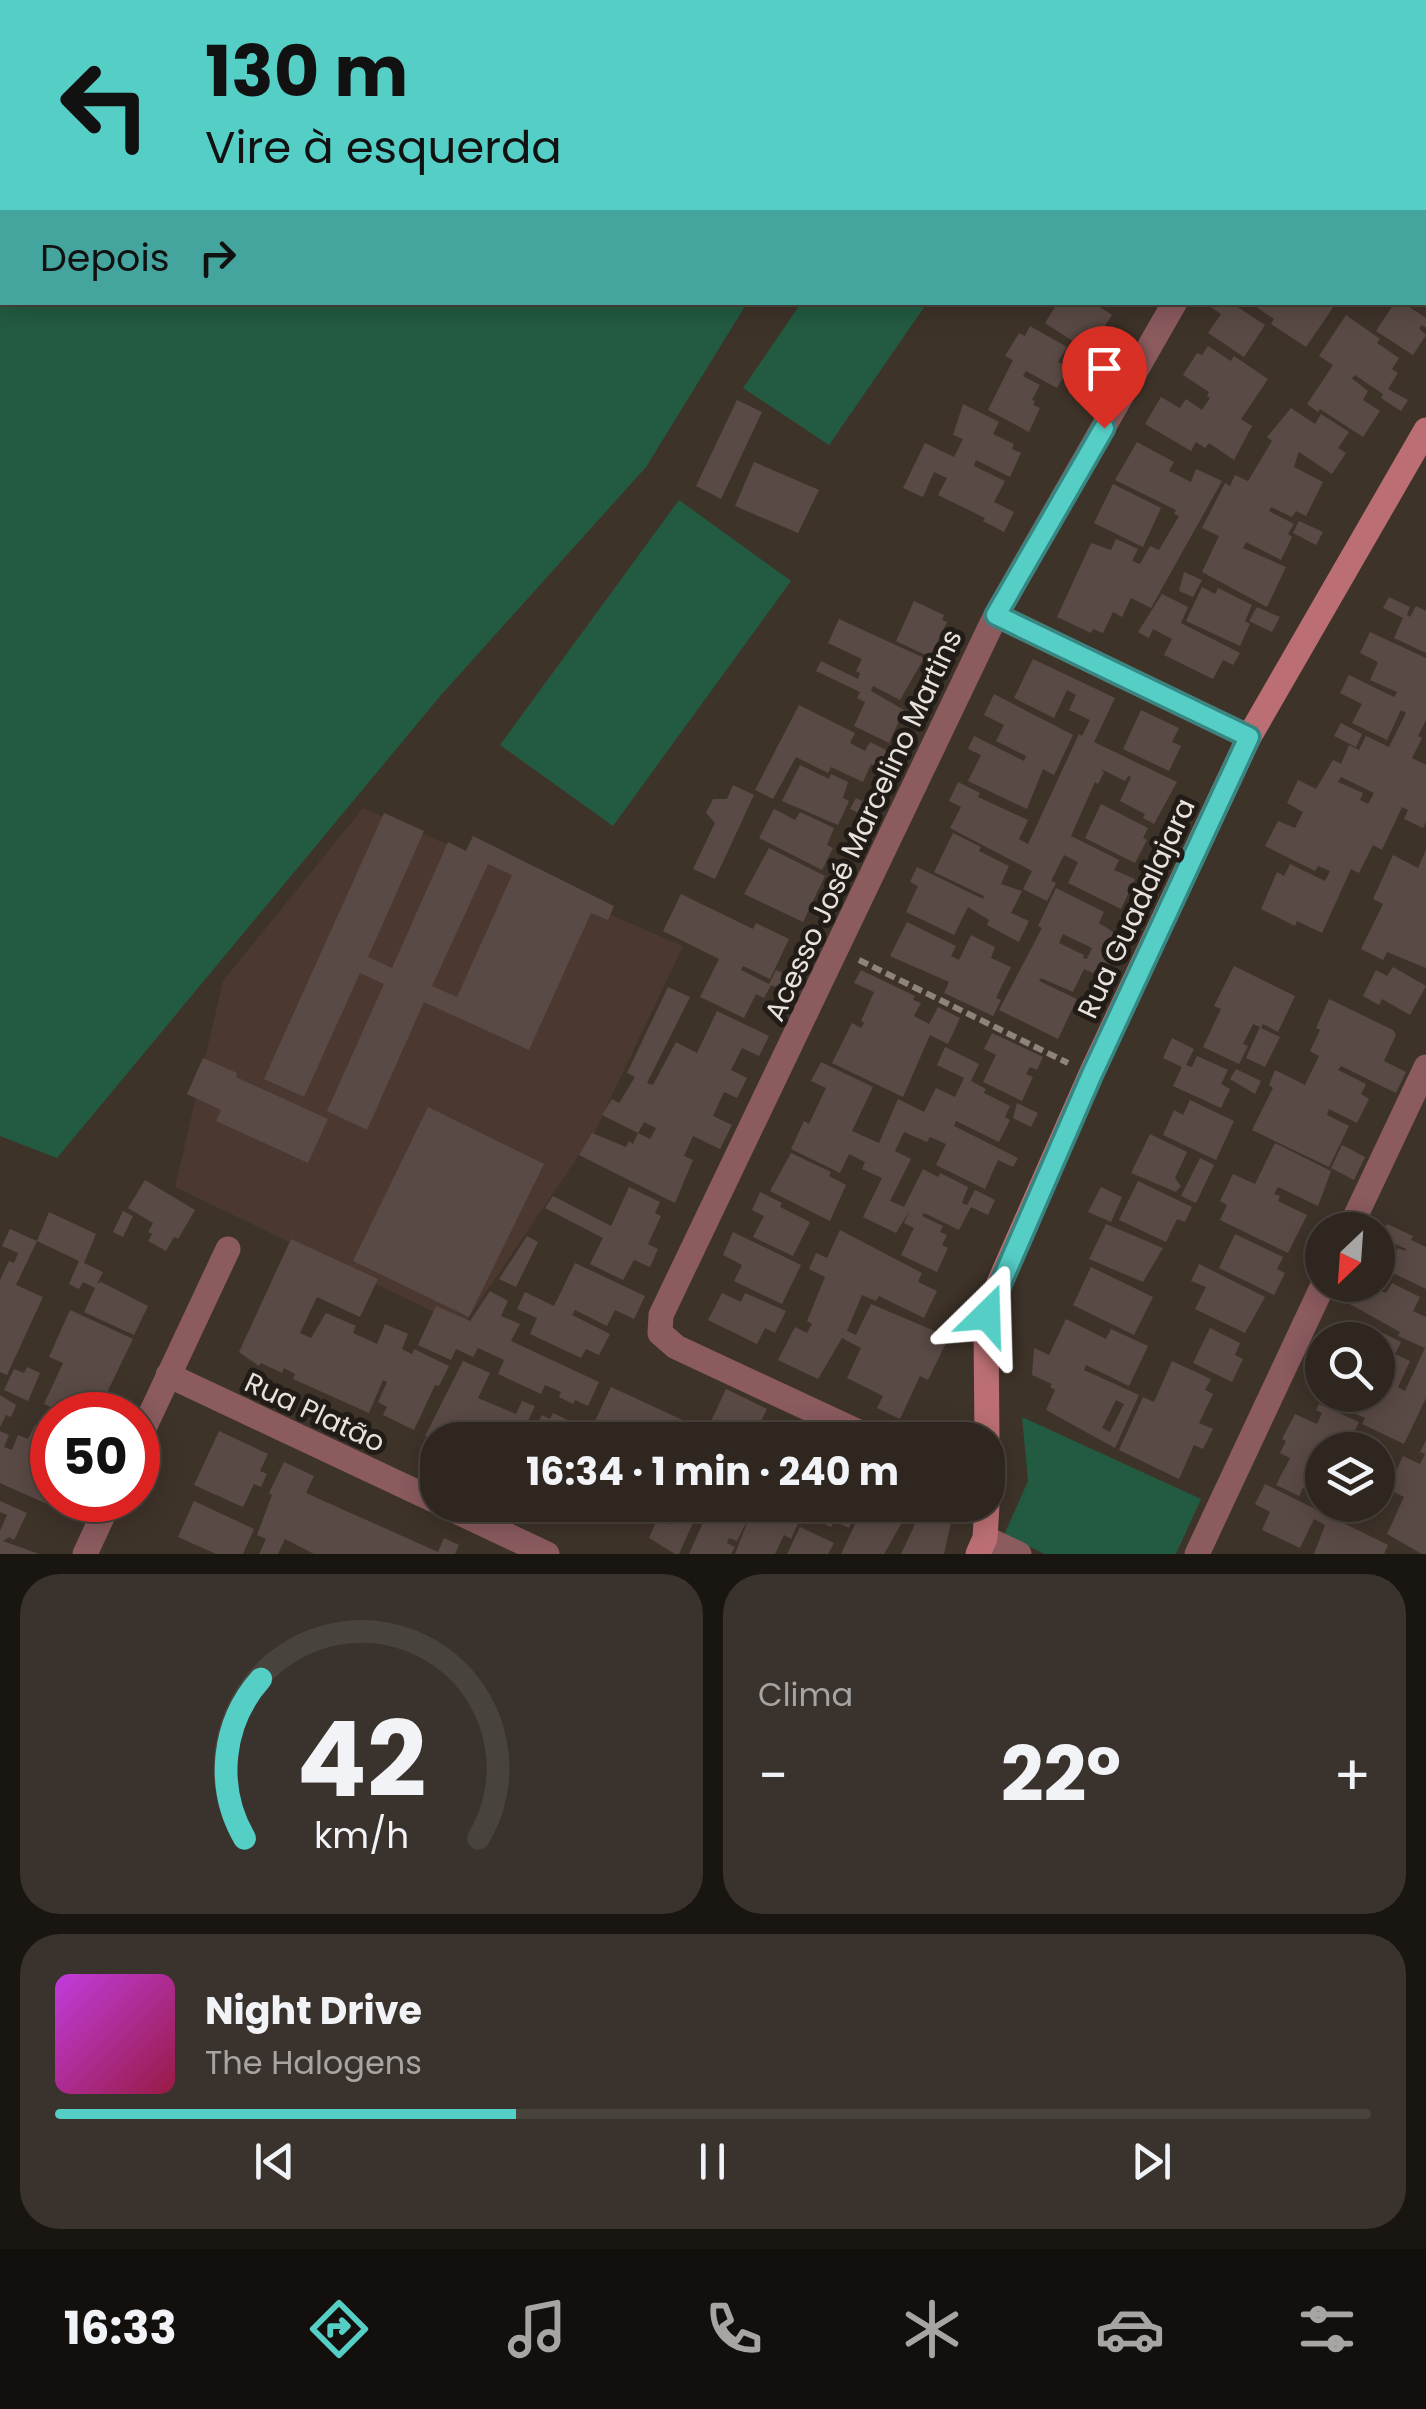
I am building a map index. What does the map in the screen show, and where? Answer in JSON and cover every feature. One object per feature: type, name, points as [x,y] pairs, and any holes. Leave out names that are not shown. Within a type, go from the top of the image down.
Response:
[{"type":"main road","name":"Rua Guadalajara","points":[[987,1422],[987,1315],[1092,1074],[1249,737],[1426,430]]},
{"type":"street","name":"Acesso José Marcelino Martins","points":[[837,1422],[676,1348],[660,1333],[661,1315],[996,615],[1174,305]]},
{"type":"street","points":[[996,615],[1249,737]]},
{"type":"street","points":[[1358,1212],[1426,1068]]},
{"type":"street","points":[[160,1392],[228,1249]]},
{"type":"street","points":[[1196,1554],[1316,1302]]},
{"type":"street","name":"Rua Platão","points":[[168,1375],[420,1495]]},
{"type":"street","points":[[85,1554],[100,1522]]},
{"type":"street","name":"Rua Platão","points":[[479,1522],[547,1554]]},
{"type":"street","points":[[982,1546],[1019,1554]]},
{"type":"path","points":[[838,949],[1092,1074]]},
{"type":"shaded area","points":[[363,808],[683,946],[594,1133],[463,1326],[175,1187],[223,981]]},
{"type":"green space","points":[[0,305],[746,305],[646,467],[441,695],[57,1158],[0,1136]]},
{"type":"green space","points":[[800,305],[926,305],[829,445],[743,388]]},
{"type":"green space","points":[[679,500],[791,581],[613,826],[500,745]]},
{"type":"green space","points":[[1022,1417],[1201,1499],[1176,1554],[1045,1554],[1004,1535],[1028,1481]]},
{"type":"building","points":[[1056,305],[1097,305],[1112,315],[1088,351],[1045,323]]},
{"type":"building","points":[[1208,305],[1235,305],[1265,325],[1244,357],[1208,333],[1221,314]]},
{"type":"building","points":[[1253,305],[1334,306],[1306,347],[1271,324],[1274,319]]},
{"type":"building","points":[[1393,305],[1406,305],[1426,318],[1426,328],[1419,328],[1426,335],[1413,355],[1376,331]]},
{"type":"building","points":[[1346,315],[1399,358],[1392,369],[1398,373],[1388,389],[1408,400],[1401,411],[1355,375],[1349,376],[1368,391],[1363,400],[1380,411],[1363,437],[1307,404],[1333,365],[1319,356]]},
{"type":"building","points":[[1030,326],[1067,347],[1058,362],[1069,367],[1057,388],[1026,371],[1023,376],[1040,385],[1032,400],[1040,408],[1029,432],[988,410],[1013,360],[1005,356],[1019,333],[1025,336]]},
{"type":"building","points":[[1208,346],[1231,361],[1234,356],[1268,379],[1241,419],[1252,426],[1234,460],[1209,443],[1205,448],[1196,442],[1191,451],[1145,424],[1161,397],[1180,408],[1186,399],[1202,410],[1210,398],[1209,392],[1183,375],[1197,353],[1202,355]]},
{"type":"building","points":[[737,400],[762,412],[721,499],[696,486]]},
{"type":"building","points":[[963,404],[999,422],[993,434],[1014,444],[1012,449],[1021,453],[1010,477],[976,460],[974,466],[1005,481],[994,502],[1014,512],[1004,532],[938,495],[947,478],[934,472],[923,497],[903,488],[925,443],[954,457],[963,439],[953,435]]},
{"type":"building","points":[[1291,408],[1315,424],[1321,414],[1349,432],[1338,448],[1346,453],[1332,474],[1299,452],[1294,467],[1323,482],[1306,516],[1296,511],[1292,517],[1271,507],[1269,511],[1294,524],[1281,560],[1246,542],[1243,548],[1286,567],[1267,607],[1202,572],[1219,536],[1202,528],[1225,483],[1230,486],[1235,475],[1248,481],[1272,441],[1267,437]]},
{"type":"building","points":[[1137,442],[1174,462],[1169,471],[1191,482],[1196,469],[1222,481],[1151,608],[1131,598],[1122,617],[1113,612],[1103,633],[1093,629],[1091,633],[1057,617],[1091,543],[1111,550],[1116,539],[1138,549],[1132,561],[1140,564],[1150,546],[1159,550],[1179,516],[1174,514],[1176,510],[1115,480]]},
{"type":"building","points":[[754,462],[819,490],[798,533],[735,506]]},
{"type":"building","points":[[1113,484],[1161,508],[1143,547],[1094,523]]},
{"type":"building","points":[[1299,521],[1323,532],[1316,545],[1293,533]]},
{"type":"building","points":[[1184,572],[1202,580],[1193,597],[1179,591]]},
{"type":"building","points":[[1202,587],[1215,594],[1218,588],[1252,605],[1245,621],[1250,624],[1240,646],[1186,621]]},
{"type":"building","points":[[1162,594],[1188,607],[1181,623],[1240,653],[1233,665],[1223,660],[1213,679],[1164,655],[1172,639],[1153,629],[1149,638],[1138,632]]},
{"type":"building","points":[[1389,597],[1410,607],[1410,617],[1416,606],[1426,611],[1426,653],[1394,638],[1403,618],[1383,608]]},
{"type":"building","points":[[914,601],[944,615],[942,620],[947,622],[930,657],[896,641]]},
{"type":"building","points":[[1257,607],[1280,617],[1272,632],[1249,621]]},
{"type":"building","points":[[839,619],[924,658],[900,700],[873,686],[871,691],[904,710],[889,743],[854,726],[865,702],[857,698],[860,692],[816,671],[821,661],[858,679],[860,673],[856,671],[862,659],[828,643]]},
{"type":"building","points":[[1370,632],[1426,658],[1426,720],[1412,758],[1426,765],[1426,822],[1423,828],[1404,819],[1408,810],[1402,807],[1382,850],[1373,845],[1359,873],[1351,869],[1322,933],[1297,921],[1295,926],[1261,909],[1277,872],[1284,876],[1290,864],[1325,881],[1330,871],[1318,866],[1315,871],[1265,846],[1278,821],[1295,828],[1303,812],[1287,803],[1298,780],[1316,789],[1333,760],[1341,764],[1349,745],[1359,750],[1366,736],[1389,747],[1406,713],[1401,710],[1387,740],[1352,723],[1362,704],[1340,693],[1349,675],[1394,697],[1397,692],[1370,680],[1378,662],[1360,653]],"holes":[[[1341,777],[1374,793],[1368,804],[1360,800],[1363,793],[1338,782]]]},
{"type":"building","points":[[1033,659],[1115,698],[1094,742],[1177,782],[1154,824],[1143,818],[1145,814],[1120,801],[1131,777],[1125,781],[1101,769],[1104,772],[1098,784],[1095,782],[1071,836],[1119,860],[1114,870],[1135,879],[1121,909],[1068,883],[1078,862],[1064,855],[1051,881],[1056,883],[1047,901],[1023,889],[1032,871],[950,828],[961,807],[949,801],[958,782],[980,793],[978,797],[1028,820],[1019,839],[1028,844],[1079,734],[1082,736],[1090,720],[1069,710],[1076,695],[1067,690],[1054,718],[1014,698]]},
{"type":"building","points":[[994,694],[1073,735],[1054,775],[1043,769],[1027,809],[968,781],[981,755],[968,749],[974,736],[1024,761],[1026,756],[996,741],[1004,725],[984,715]]},
{"type":"building","points":[[799,705],[855,733],[850,743],[865,751],[870,742],[890,752],[882,770],[871,764],[863,782],[831,767],[828,773],[796,757],[773,799],[755,790]]},
{"type":"building","points":[[1141,710],[1179,728],[1172,742],[1181,746],[1169,771],[1123,749]]},
{"type":"building","points":[[1341,723],[1362,734],[1356,747],[1334,736]]},
{"type":"building","points":[[800,765],[829,779],[831,774],[848,782],[843,798],[849,801],[838,825],[782,801]]},
{"type":"building","points":[[733,785],[754,795],[715,879],[693,869],[715,823],[706,813],[713,799],[727,799]]},
{"type":"building","points":[[856,798],[878,809],[872,819],[850,809]]},
{"type":"building","points":[[1101,804],[1148,828],[1143,838],[1147,840],[1135,863],[1085,838]]},
{"type":"building","points":[[774,809],[795,820],[800,812],[834,828],[827,845],[833,848],[822,870],[759,838]]},
{"type":"building","points":[[384,813],[424,831],[368,957],[392,968],[448,842],[466,851],[473,836],[614,906],[608,920],[591,913],[529,1050],[424,1002],[367,1130],[327,1111],[384,984],[360,973],[304,1097],[264,1079]],"holes":[[[488,864],[512,875],[457,997],[432,986]]]},
{"type":"building","points":[[953,833],[1009,866],[1001,884],[1022,891],[1011,913],[1029,921],[1019,942],[987,925],[989,920],[968,907],[954,935],[906,912],[918,886],[910,882],[917,867],[983,899],[984,896],[934,872]]},
{"type":"building","points":[[769,848],[825,876],[803,922],[744,894]]},
{"type":"building","points":[[1426,850],[1426,968],[1387,952],[1383,960],[1361,949],[1383,904],[1373,899],[1393,855],[1418,868]]},
{"type":"building","points":[[1056,888],[1104,912],[1099,923],[1123,938],[1104,978],[1084,969],[1073,992],[1041,978],[1039,981],[1077,999],[1058,1039],[999,1010],[1042,928],[1038,926]],"holes":[[[1063,934],[1092,948],[1087,959],[1059,943]]]},
{"type":"building","points":[[681,894],[753,929],[756,923],[789,939],[770,979],[743,966],[741,970],[771,985],[764,998],[756,994],[744,1018],[700,997],[719,959],[663,931]]},
{"type":"building","points":[[907,922],[956,946],[951,956],[959,960],[971,935],[995,947],[991,958],[1011,967],[996,998],[1001,1000],[993,1016],[944,993],[949,982],[890,956]]},
{"type":"building","points":[[1234,966],[1295,996],[1278,1032],[1263,1024],[1261,1028],[1280,1037],[1265,1067],[1246,1058],[1260,1027],[1253,1024],[1239,1064],[1203,1047],[1221,1009],[1214,1006]]},
{"type":"building","points":[[1393,967],[1426,986],[1410,1015],[1382,999],[1379,1005],[1363,996],[1376,970],[1387,976]]},
{"type":"building","points":[[776,970],[801,981],[794,996],[769,984]]},
{"type":"building","points":[[861,970],[915,996],[913,1000],[921,1003],[914,1016],[929,1024],[938,1007],[960,1018],[948,1044],[930,1035],[903,1097],[832,1063],[852,1023],[861,1028],[864,1023],[861,1021],[874,992],[854,983]]},
{"type":"building","points":[[668,987],[690,997],[647,1083],[653,1085],[676,1042],[697,1053],[717,1011],[769,1036],[759,1056],[742,1048],[731,1070],[747,1078],[737,1098],[724,1092],[713,1116],[732,1125],[720,1149],[693,1136],[684,1156],[693,1160],[675,1203],[579,1155],[592,1133],[626,1147],[629,1141],[633,1144],[638,1133],[602,1115],[612,1099],[619,1103],[635,1077],[627,1073]],"holes":[[[644,1122],[656,1128],[650,1139],[638,1133]]]},
{"type":"building","points":[[1329,999],[1393,1030],[1396,1035],[1384,1061],[1406,1072],[1396,1093],[1341,1066],[1338,1070],[1366,1084],[1361,1094],[1369,1099],[1357,1123],[1329,1109],[1327,1115],[1349,1126],[1329,1167],[1252,1130],[1273,1088],[1269,1085],[1275,1070],[1305,1085],[1319,1056],[1310,1051]]},
{"type":"building","points":[[992,1033],[1043,1057],[1037,1070],[1030,1067],[1026,1074],[1033,1077],[1022,1101],[983,1082],[996,1055],[984,1049]]},
{"type":"building","points":[[1172,1038],[1194,1049],[1186,1065],[1192,1067],[1197,1056],[1228,1070],[1221,1084],[1230,1089],[1221,1108],[1173,1086],[1182,1067],[1163,1058]]},
{"type":"building","points":[[945,1047],[979,1064],[971,1081],[986,1089],[984,1093],[1010,1106],[1005,1117],[1010,1120],[999,1142],[956,1121],[954,1126],[1018,1158],[1013,1167],[998,1160],[985,1189],[936,1165],[946,1144],[930,1137],[927,1142],[904,1132],[895,1151],[911,1159],[890,1201],[904,1207],[923,1169],[968,1187],[962,1203],[967,1205],[975,1190],[995,1200],[988,1215],[971,1207],[959,1230],[924,1213],[922,1216],[943,1226],[940,1232],[947,1235],[942,1245],[948,1248],[937,1272],[901,1255],[914,1228],[904,1223],[910,1210],[896,1233],[863,1217],[882,1178],[862,1169],[865,1162],[849,1154],[840,1173],[791,1149],[804,1121],[809,1124],[826,1088],[811,1081],[821,1062],[873,1087],[852,1131],[879,1143],[898,1099],[924,1112],[936,1088],[955,1097],[964,1078],[937,1065]]},
{"type":"building","points":[[203,1058],[328,1119],[308,1163],[216,1121],[221,1110],[187,1094]]},
{"type":"building","points":[[1236,1069],[1261,1081],[1255,1094],[1230,1079]]},
{"type":"building","points":[[1190,1100],[1234,1121],[1216,1160],[1163,1135],[1174,1110],[1183,1115]]},
{"type":"building","points":[[1017,1103],[1038,1113],[1031,1127],[1013,1118]]},
{"type":"building","points":[[428,1107],[544,1164],[469,1317],[353,1261]]},
{"type":"building","points":[[1150,1134],[1187,1152],[1175,1178],[1181,1186],[1176,1192],[1131,1173]]},
{"type":"building","points":[[1275,1143],[1331,1171],[1318,1206],[1278,1187],[1274,1194],[1280,1196],[1278,1201],[1305,1214],[1288,1253],[1220,1220],[1227,1205],[1220,1201],[1233,1174],[1255,1184]]},
{"type":"building","points":[[1342,1145],[1365,1157],[1354,1180],[1331,1168]]},
{"type":"building","points":[[791,1153],[831,1172],[829,1176],[846,1185],[830,1221],[770,1191]]},
{"type":"building","points":[[1200,1158],[1214,1165],[1196,1203],[1181,1196]]},
{"type":"building","points":[[145,1180],[195,1210],[166,1251],[148,1241],[153,1223],[128,1208]]},
{"type":"building","points":[[1138,1181],[1192,1207],[1185,1222],[1177,1219],[1166,1242],[1119,1220]]},
{"type":"building","points":[[629,1187],[660,1202],[655,1213],[661,1216],[648,1244],[658,1249],[650,1267],[634,1260],[623,1280],[590,1264],[603,1238],[545,1208],[553,1196],[611,1226]]},
{"type":"building","points":[[1101,1187],[1122,1197],[1111,1222],[1088,1212]]},
{"type":"building","points":[[760,1192],[810,1222],[793,1256],[753,1237],[764,1216],[752,1210]]},
{"type":"building","points":[[123,1211],[133,1216],[123,1237],[113,1232]]},
{"type":"building","points":[[49,1212],[96,1234],[84,1263],[103,1272],[97,1284],[101,1282],[148,1306],[134,1335],[84,1312],[95,1288],[83,1282],[79,1289],[69,1284],[79,1261],[37,1241]]},
{"type":"building","points":[[1106,1224],[1163,1248],[1143,1282],[1089,1259]]},
{"type":"building","points":[[1395,1228],[1426,1247],[1426,1289],[1395,1274],[1395,1254],[1398,1248],[1406,1249],[1395,1244]]},
{"type":"building","points":[[10,1229],[37,1241],[16,1285],[43,1297],[7,1375],[0,1372],[0,1280],[9,1261],[14,1263],[18,1253],[2,1246]]},
{"type":"building","points":[[840,1230],[922,1273],[918,1282],[937,1291],[924,1318],[879,1296],[876,1301],[862,1295],[847,1331],[856,1335],[871,1304],[949,1337],[928,1380],[920,1376],[900,1419],[877,1408],[883,1396],[847,1378],[861,1348],[842,1338],[818,1379],[778,1360],[795,1327],[807,1333],[812,1324],[807,1321],[825,1277],[809,1269],[816,1253],[827,1258]]},
{"type":"building","points":[[733,1232],[801,1265],[782,1304],[734,1281],[742,1265],[723,1255]]},
{"type":"building","points":[[1235,1234],[1283,1257],[1277,1269],[1285,1273],[1274,1295],[1219,1268]]},
{"type":"building","points":[[527,1236],[538,1242],[516,1287],[499,1279]]},
{"type":"building","points":[[291,1239],[378,1279],[360,1317],[317,1297],[300,1333],[311,1338],[326,1313],[356,1326],[353,1333],[377,1344],[385,1324],[408,1334],[402,1349],[412,1354],[414,1349],[449,1366],[439,1386],[435,1385],[414,1430],[383,1415],[387,1407],[378,1402],[387,1382],[383,1380],[369,1413],[293,1379],[295,1374],[284,1368],[282,1373],[261,1363],[259,1366],[239,1352]]},
{"type":"building","points":[[575,1263],[645,1296],[634,1319],[615,1310],[607,1326],[575,1310],[572,1315],[610,1334],[599,1355],[586,1349],[581,1358],[530,1334],[537,1318],[517,1309],[525,1292],[554,1306]]},
{"type":"building","points":[[1199,1264],[1265,1297],[1245,1333],[1195,1309],[1206,1287],[1191,1281]]},
{"type":"building","points":[[1091,1267],[1153,1297],[1134,1335],[1073,1305]]},
{"type":"building","points":[[1395,1284],[1420,1297],[1413,1311],[1426,1317],[1426,1398],[1404,1444],[1395,1440],[1395,1432],[1379,1432],[1362,1424],[1365,1418],[1352,1412],[1395,1412],[1395,1354],[1410,1361],[1398,1387],[1405,1391],[1425,1348],[1398,1336],[1395,1322],[1382,1322],[1348,1303],[1395,1302]]},
{"type":"building","points":[[490,1291],[508,1301],[501,1316],[520,1324],[511,1341],[599,1382],[588,1406],[575,1400],[573,1404],[559,1397],[561,1392],[545,1385],[541,1394],[498,1374],[504,1360],[478,1348],[473,1357],[456,1349],[451,1360],[418,1345],[436,1306],[470,1321]]},
{"type":"building","points":[[722,1293],[741,1302],[745,1293],[786,1311],[775,1333],[765,1328],[757,1344],[708,1320]]},
{"type":"building","points":[[70,1310],[133,1339],[107,1392],[50,1392],[63,1363],[49,1357]]},
{"type":"building","points":[[1066,1319],[1106,1339],[1111,1329],[1148,1346],[1129,1386],[1086,1365],[1084,1370],[1139,1395],[1115,1448],[1046,1410],[1055,1390],[1050,1387],[1052,1384],[1032,1375],[1034,1348],[1049,1355]],"holes":[[[1116,1400],[1124,1404],[1110,1432],[1102,1428]]]},
{"type":"building","points":[[1210,1328],[1240,1343],[1235,1355],[1243,1359],[1232,1382],[1193,1363]]},
{"type":"building","points":[[463,1361],[490,1373],[478,1398],[516,1414],[522,1401],[535,1406],[527,1422],[432,1422]]},
{"type":"building","points":[[1172,1361],[1211,1379],[1205,1390],[1213,1394],[1199,1423],[1213,1429],[1203,1449],[1194,1445],[1179,1479],[1119,1450],[1143,1397],[1154,1402]]},
{"type":"building","points":[[27,1367],[40,1373],[28,1401],[4,1390],[14,1369],[24,1373]]},
{"type":"building","points":[[611,1387],[687,1422],[594,1422]]},
{"type":"building","points":[[726,1389],[767,1409],[761,1422],[711,1422]]},
{"type":"building","points":[[0,1395],[16,1405],[11,1417],[6,1415],[0,1427]]},
{"type":"building","points":[[1337,1412],[1359,1422],[1355,1432],[1305,1432],[1305,1489],[1299,1496],[1276,1485],[1290,1458],[1280,1453],[1286,1441],[1282,1439],[1295,1414],[1317,1424],[1322,1413]]},
{"type":"building","points":[[553,1413],[570,1421],[539,1422],[542,1415],[550,1419]]},
{"type":"building","points":[[0,1431],[9,1435],[4,1447],[12,1450],[18,1435],[28,1439],[30,1435],[30,1496],[0,1483]]},
{"type":"building","points":[[219,1431],[268,1454],[260,1471],[267,1474],[261,1487],[254,1484],[243,1507],[194,1485]]},
{"type":"building","points":[[1426,1440],[1426,1554],[1387,1534],[1404,1497],[1395,1492],[1395,1474],[1403,1456],[1420,1464],[1425,1454],[1420,1452]]},
{"type":"building","points":[[284,1462],[314,1476],[306,1493],[438,1552],[444,1538],[459,1545],[455,1554],[314,1554],[285,1539],[278,1554],[259,1554],[266,1539],[257,1535],[272,1495],[269,1493]]},
{"type":"building","points":[[1265,1484],[1305,1504],[1305,1522],[1313,1522],[1300,1548],[1262,1530],[1270,1512],[1255,1504]]},
{"type":"building","points":[[0,1501],[27,1513],[14,1540],[9,1537],[3,1541],[39,1554],[0,1554],[0,1531],[7,1515],[0,1512]]},
{"type":"building","points":[[194,1501],[254,1529],[243,1554],[216,1554],[178,1537]]},
{"type":"building","points":[[658,1522],[693,1522],[679,1554],[649,1538]]},
{"type":"building","points":[[703,1522],[746,1522],[737,1541],[729,1538],[727,1543],[735,1547],[731,1554],[689,1554]]},
{"type":"building","points":[[747,1522],[799,1522],[791,1539],[784,1535],[775,1554],[735,1554]]},
{"type":"building","points":[[856,1522],[902,1522],[884,1554],[841,1554]]},
{"type":"building","points":[[916,1522],[951,1522],[944,1554],[901,1554]]},
{"type":"building","points":[[1320,1522],[1342,1522],[1388,1545],[1384,1554],[1314,1554],[1325,1525]]},
{"type":"building","points":[[800,1527],[834,1543],[828,1554],[787,1554]]},
{"type":"route","points":[[987,1315],[1092,1074],[1249,737],[996,615],[1104,428]]}]
